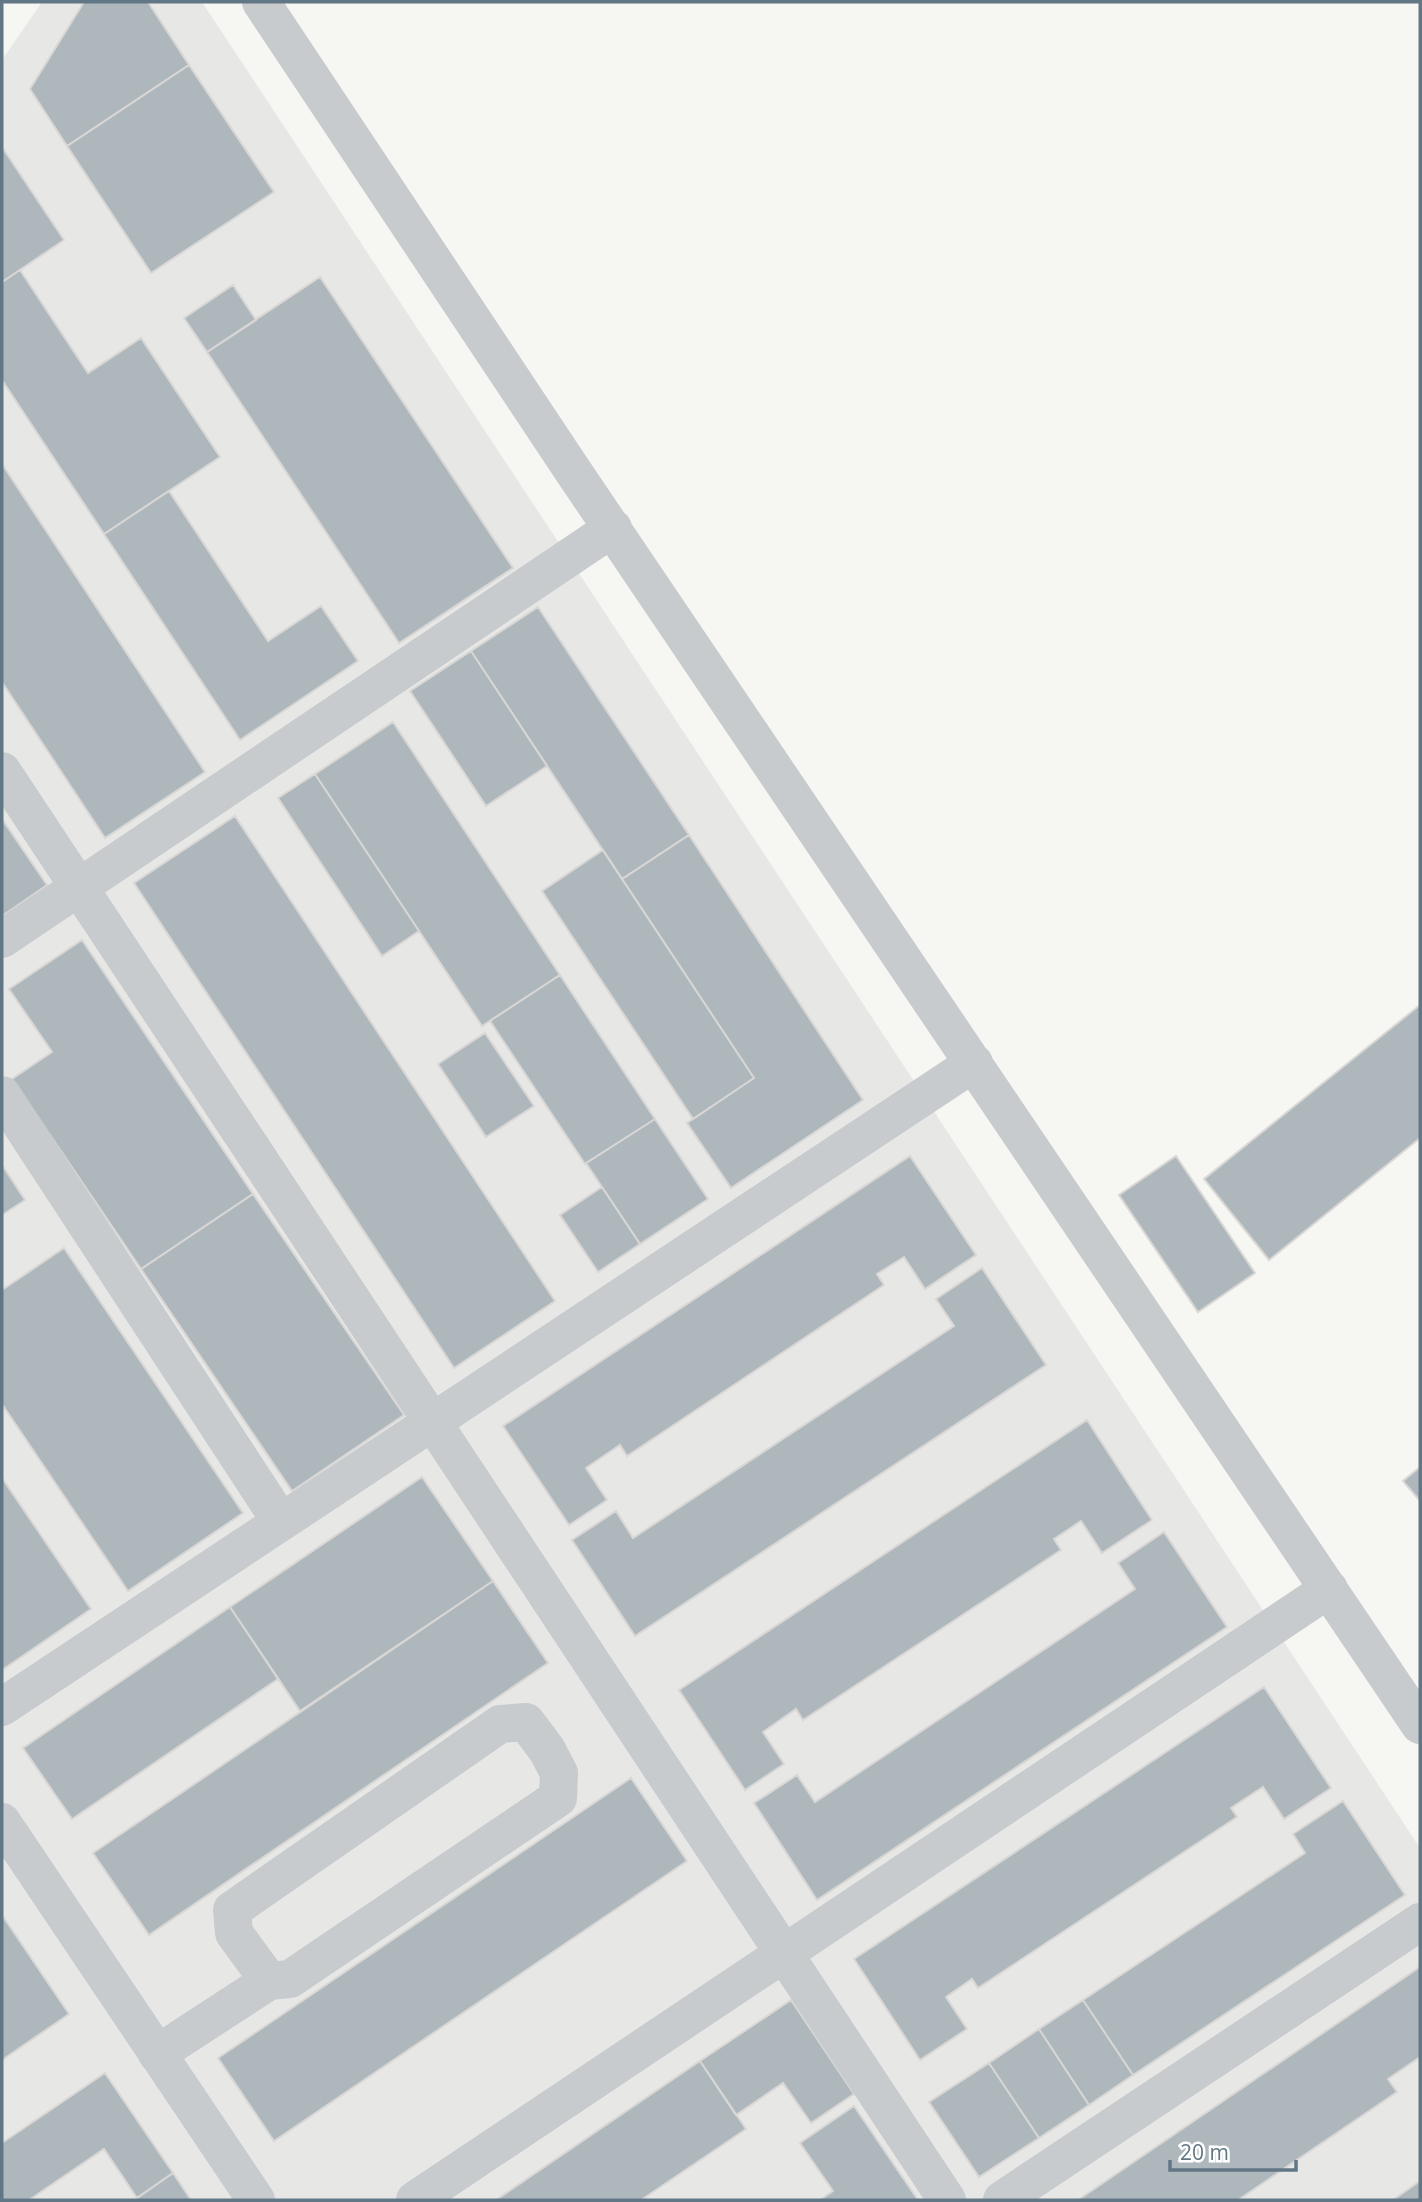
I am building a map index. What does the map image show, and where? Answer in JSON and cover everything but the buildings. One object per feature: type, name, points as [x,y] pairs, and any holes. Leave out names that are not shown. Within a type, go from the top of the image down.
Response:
[{"type":"street","points":[[261,2],[1420,1725]]},
{"type":"street","points":[[2,939],[613,528]]},
{"type":"street","points":[[2,771],[947,2200]]},
{"type":"street","points":[[2,1707],[974,1063]]},
{"type":"street","points":[[2,1095],[281,1522]]},
{"type":"street","points":[[415,2200],[1329,1589]]},
{"type":"street","points":[[158,2054],[269,1980],[290,1979],[558,1798],[559,1773],[548,1750],[526,1722],[500,1724],[232,1910],[234,1933],[269,1980]]},
{"type":"street","points":[[2,1822],[256,2200]]},
{"type":"street","points":[[1002,2200],[1420,1922]]},
{"type":"shaded area","points":[[42,2],[202,2],[1420,1848],[1420,2200],[2,2200],[2,60]]}]
